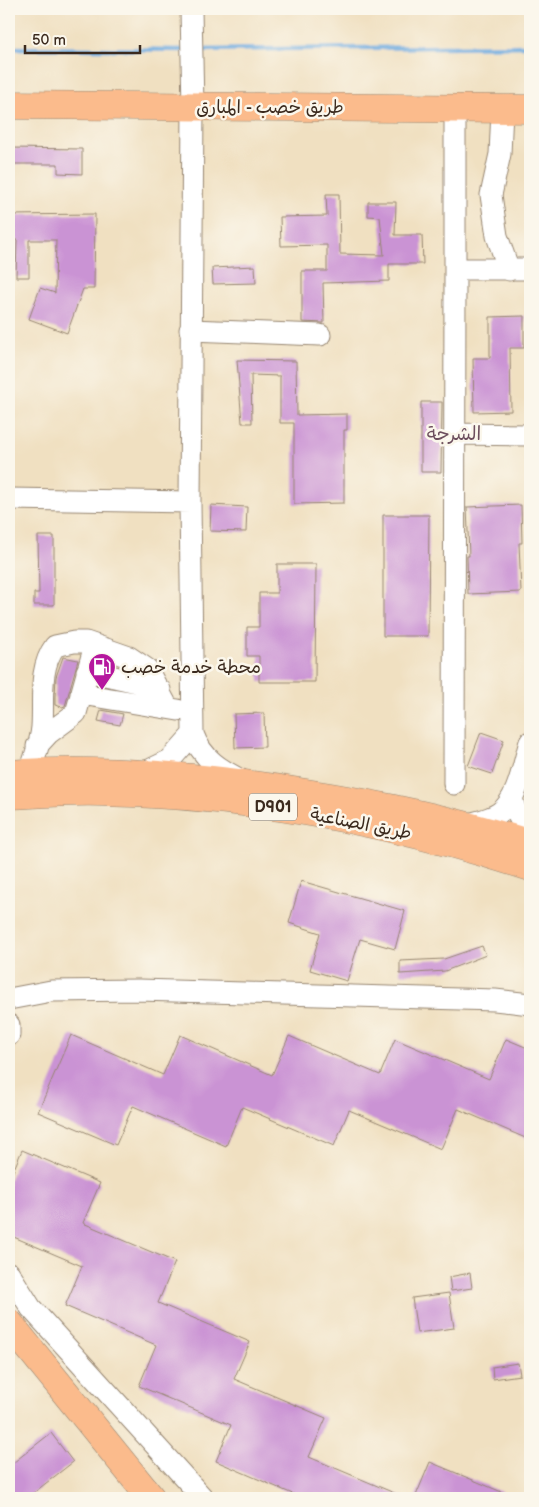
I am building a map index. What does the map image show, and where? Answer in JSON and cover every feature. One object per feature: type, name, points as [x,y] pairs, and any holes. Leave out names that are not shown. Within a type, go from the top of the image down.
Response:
[{"type":"main road","name":"طريق خصب - المبارق","points":[[9,105],[193,97],[502,110],[530,109]]},
{"type":"main road","name":"طريق الصناعية","points":[[19,773],[141,774],[248,783],[363,802],[469,824],[530,844]]},
{"type":"main road","name":"طريق الصناعية","points":[[9,795],[99,792],[189,797],[254,804],[360,821],[480,851],[530,867]]},
{"type":"main road","points":[[9,1322],[151,1498]]},
{"type":"street","points":[[191,11],[193,97],[190,330],[192,734],[197,746],[205,757],[229,774],[248,783]]},
{"type":"street","points":[[454,784],[455,108]]},
{"type":"street","points":[[502,110],[500,154],[492,195],[497,236],[509,270]]},
{"type":"street","points":[[455,269],[530,269]]},
{"type":"street","points":[[190,330],[320,335]]},
{"type":"street","points":[[454,434],[530,435]]},
{"type":"street","points":[[9,499],[190,502]]},
{"type":"street","points":[[37,746],[42,728],[43,680],[49,654],[55,646],[74,642],[95,645],[119,652],[147,670],[164,699]]},
{"type":"street","points":[[19,773],[49,732],[76,713],[95,645]]},
{"type":"street","points":[[88,671],[146,684],[164,699],[193,713]]},
{"type":"street","points":[[81,694],[164,699]]},
{"type":"street","points":[[141,774],[170,760],[192,734]]},
{"type":"street","points":[[469,824],[498,814],[512,798],[530,742]]},
{"type":"street","points":[[512,798],[515,809],[530,839]]},
{"type":"street","points":[[9,999],[52,992],[139,990],[495,1000],[530,1004]]},
{"type":"street","points":[[9,1024],[9,1034]]},
{"type":"street","points":[[9,1272],[31,1308],[203,1498]]},
{"type":"building","points":[[9,148],[82,149],[82,174],[58,173],[58,164],[9,164]]},
{"type":"building","points":[[326,194],[339,194],[340,254],[384,255],[380,217],[368,216],[368,202],[396,202],[395,235],[422,235],[423,264],[389,264],[389,281],[323,283],[324,323],[302,322],[302,271],[327,271],[327,245],[281,246],[280,217],[327,216]]},
{"type":"building","points":[[95,214],[94,289],[83,289],[67,333],[29,319],[40,288],[55,293],[56,240],[29,240],[29,277],[16,277],[17,240],[9,240],[9,215]]},
{"type":"building","points":[[255,266],[256,283],[213,284],[212,268]]},
{"type":"building","points":[[524,316],[524,348],[510,348],[511,411],[474,412],[473,358],[490,358],[490,317]]},
{"type":"building","points":[[237,360],[296,361],[297,415],[347,414],[347,430],[344,430],[344,503],[294,504],[294,423],[280,423],[280,376],[251,375],[252,423],[242,423]]},
{"type":"building","points":[[421,402],[442,402],[441,472],[421,472]]},
{"type":"building","points":[[211,505],[247,507],[246,532],[210,531]]},
{"type":"building","points":[[521,505],[522,543],[519,543],[521,592],[468,594],[467,507]]},
{"type":"building","points":[[383,515],[429,515],[428,636],[383,636]]},
{"type":"building","points":[[38,536],[54,536],[54,605],[34,605],[34,593],[39,593]]},
{"type":"building","points":[[277,564],[316,564],[315,682],[259,682],[259,656],[247,656],[247,627],[259,627],[259,593],[277,593]]},
{"type":"building","points":[[63,657],[78,660],[65,706],[62,707],[55,705],[55,696],[56,677]]},
{"type":"building","points":[[101,710],[123,714],[120,725],[98,721]]},
{"type":"building","points":[[264,713],[265,747],[235,748],[234,714]]},
{"type":"building","points":[[481,732],[504,740],[492,774],[468,766]]},
{"type":"building","points":[[301,881],[405,911],[395,949],[360,939],[347,981],[310,970],[320,933],[289,923]]},
{"type":"building","points":[[482,946],[486,955],[445,971],[400,974],[400,961],[444,959]]},
{"type":"building","points":[[71,1035],[163,1075],[180,1035],[272,1075],[289,1036],[380,1075],[395,1039],[489,1079],[506,1039],[530,1049],[530,1140],[458,1109],[441,1149],[349,1110],[334,1146],[242,1107],[226,1146],[133,1106],[116,1145],[38,1112]]},
{"type":"building","points":[[22,1150],[100,1183],[83,1223],[175,1262],[158,1303],[250,1342],[234,1379],[326,1418],[309,1457],[406,1498],[302,1498],[216,1461],[231,1425],[139,1386],[156,1345],[65,1306],[82,1266],[9,1235],[9,1181]]},
{"type":"building","points":[[470,1273],[472,1288],[451,1291],[449,1277]]},
{"type":"building","points":[[449,1293],[454,1328],[417,1333],[412,1298]]},
{"type":"building","points":[[518,1363],[520,1375],[493,1379],[492,1367]]},
{"type":"building","points":[[51,1433],[73,1462],[27,1498],[9,1498],[9,1466]]},
{"type":"building","points":[[430,1462],[516,1498],[415,1498]]},
{"type":"waterway","points":[[197,50],[530,46]]},
{"type":"waterway","points":[[9,48],[186,50]]},
{"type":"place","name":"محطة خدمة خصب","points":[[102,691]]},
{"type":"district","name":"الشرجة","points":[[454,434]]}]
